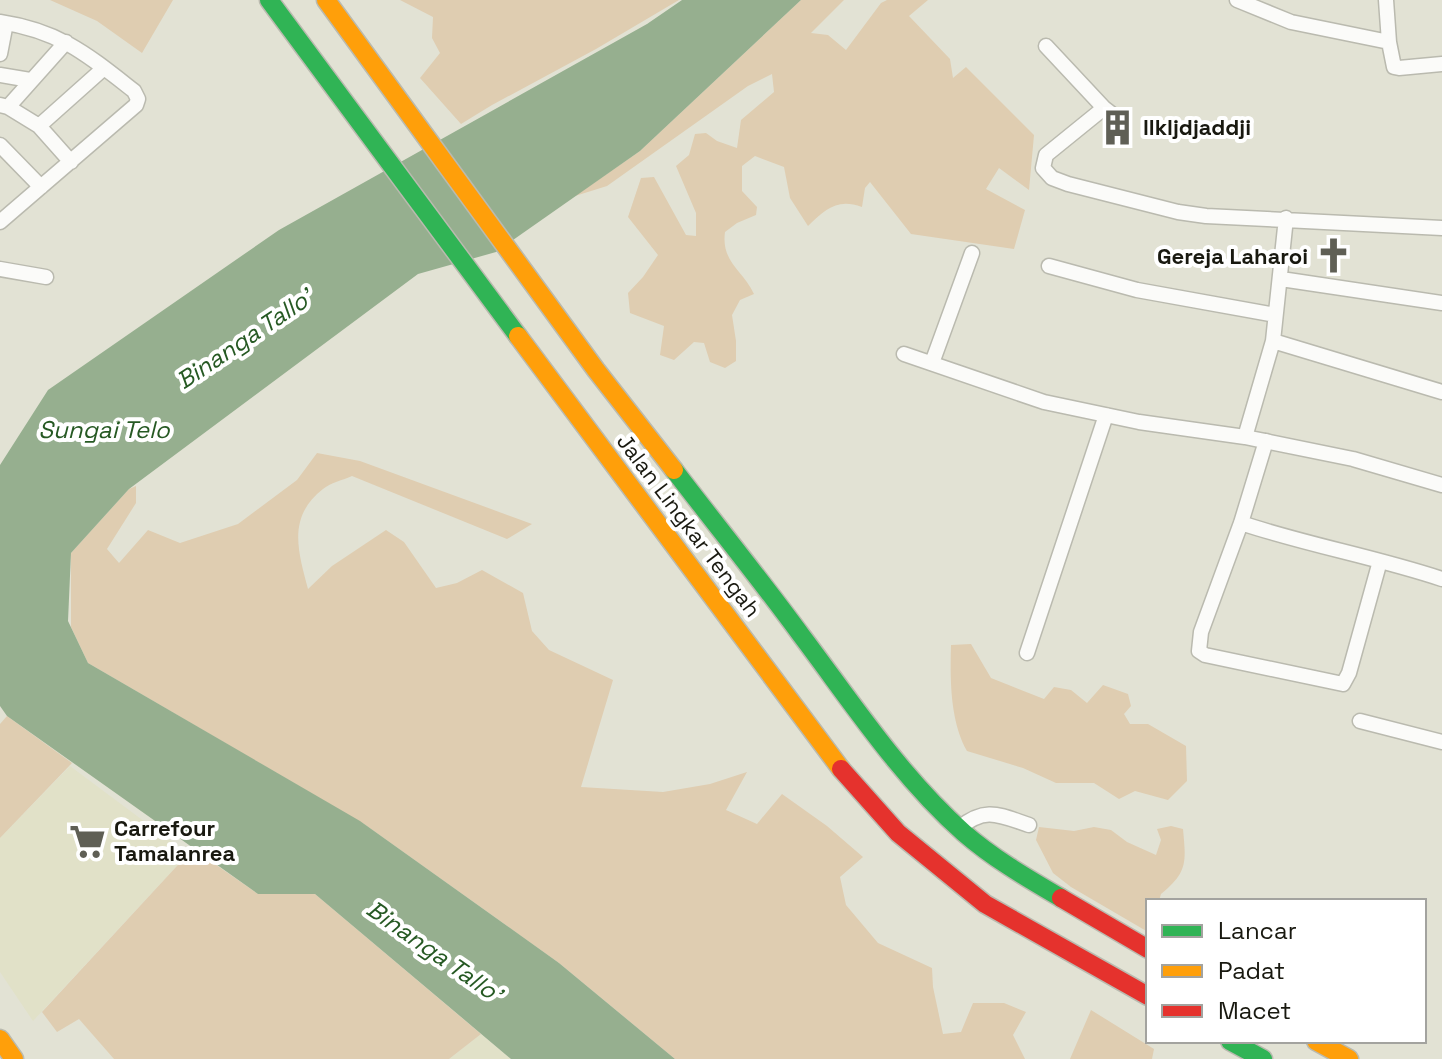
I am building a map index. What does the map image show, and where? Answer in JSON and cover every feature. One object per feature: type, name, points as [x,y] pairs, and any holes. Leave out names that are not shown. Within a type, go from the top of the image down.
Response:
[{"type":"main road","name":"Jalan Lingkar Tengah","points":[[269,0],[847,778],[888,822],[985,904],[1146,995]]},
{"type":"main road","name":"Jalan Lingkar Tengah","points":[[326,0],[596,370],[800,633],[879,742],[921,791],[959,828],[1005,865],[1146,948]]},
{"type":"main road","points":[[0,1039],[14,1059]]},
{"type":"main road","points":[[1234,1043],[1263,1059]]},
{"type":"main road","points":[[1320,1043],[1349,1059]]},
{"type":"street","points":[[1237,0],[1291,22],[1389,42]]},
{"type":"street","points":[[1386,0],[1389,42],[1396,68],[1442,64]]},
{"type":"street","points":[[0,54],[3,23],[46,32],[104,68],[134,91],[138,102],[71,162],[3,215]]},
{"type":"street","points":[[66,42],[4,106],[39,126],[71,162]]},
{"type":"street","points":[[1046,46],[1117,118]]},
{"type":"street","points":[[39,126],[104,68]]},
{"type":"street","points":[[0,75],[30,80]]},
{"type":"street","points":[[1104,108],[1046,155],[1043,168],[1046,173],[1068,184],[1178,212],[1206,216],[1442,228]]},
{"type":"street","points":[[0,145],[41,187]]},
{"type":"street","points":[[1245,437],[1273,341],[1286,218]]},
{"type":"street","points":[[932,363],[972,253]]},
{"type":"street","points":[[1049,266],[1137,290],[1275,315]]},
{"type":"street","points":[[0,269],[46,277]]},
{"type":"street","points":[[1281,279],[1442,303]]},
{"type":"street","points":[[1273,341],[1442,392]]},
{"type":"street","points":[[904,354],[1044,402],[1353,459],[1442,485]]},
{"type":"street","points":[[1027,653],[1106,415]]},
{"type":"street","points":[[1266,441],[1241,523],[1201,632],[1199,651],[1205,655],[1343,684],[1349,673],[1380,561]]},
{"type":"street","points":[[1241,523],[1291,540],[1442,579]]},
{"type":"street","points":[[1360,721],[1442,742]]},
{"type":"street","points":[[959,828],[975,816],[989,813],[1029,825]]},
{"type":"shaded area","points":[[50,0],[173,0],[142,53],[97,21]]},
{"type":"shaded area","points":[[400,0],[679,0],[461,124],[420,78],[440,53],[432,38],[433,17]]},
{"type":"shaded area","points":[[801,0],[844,0],[811,33],[828,35],[846,50],[881,3],[887,0],[928,0],[909,16],[950,59],[953,78],[966,67],[1034,135],[1029,190],[999,168],[986,189],[1025,210],[1014,249],[911,234],[870,182],[865,188],[862,207],[846,204],[832,207],[808,226],[790,198],[784,167],[755,156],[742,166],[742,191],[757,207],[756,215],[725,232],[729,258],[754,294],[740,300],[732,315],[736,361],[725,368],[710,362],[704,343],[694,342],[674,360],[660,355],[664,326],[630,313],[628,293],[658,255],[628,217],[641,178],[654,177],[686,235],[696,236],[696,213],[676,166],[689,155],[695,134],[706,133],[717,141],[737,148],[741,120],[774,92],[772,74],[748,86],[607,186],[575,196],[640,151]]},
{"type":"shaded area","points":[[317,453],[360,461],[532,524],[507,539],[352,476],[326,487],[304,511],[298,535],[308,589],[332,566],[386,530],[404,542],[436,588],[457,583],[482,570],[523,593],[532,631],[549,650],[613,680],[581,787],[663,792],[710,784],[747,772],[726,810],[757,824],[782,794],[827,826],[863,857],[840,877],[846,905],[878,943],[932,968],[943,1034],[961,1032],[973,1003],[1004,1003],[1026,1012],[1013,1035],[1025,1059],[675,1059],[559,963],[364,824],[88,663],[71,627],[71,553],[129,489],[136,486],[136,503],[107,549],[119,563],[148,530],[180,543],[238,524],[297,480]]},
{"type":"shaded area","points":[[971,644],[991,678],[1044,699],[1054,687],[1071,690],[1087,703],[1103,685],[1128,694],[1131,706],[1124,714],[1130,724],[1148,724],[1186,746],[1187,781],[1168,800],[1135,791],[1119,799],[1094,783],[1056,783],[1023,768],[967,751],[954,713],[951,645]]},
{"type":"shaded area","points":[[7,716],[72,763],[0,838],[0,724]]},
{"type":"shaded area","points":[[70,766],[188,854],[33,1021],[0,972],[0,838]]},
{"type":"shaded area","points":[[1171,826],[1183,829],[1185,850],[1183,866],[1176,879],[1160,899],[1146,899],[1146,931],[1053,873],[1036,840],[1039,827],[1074,831],[1094,827],[1111,830],[1127,842],[1156,855],[1161,840],[1157,829]]},
{"type":"shaded area","points":[[196,851],[258,894],[315,894],[481,1034],[449,1059],[114,1059],[79,1019],[57,1032],[42,1012],[188,854]]},
{"type":"shaded area","points":[[1091,1010],[1154,1049],[1152,1059],[1070,1059]]},
{"type":"shaded area","points":[[481,1034],[511,1059],[449,1059]]},
{"type":"water","name":"Sungai Telo","points":[[682,0],[801,0],[640,151],[496,252],[418,274],[129,489],[71,553],[68,621],[88,663],[360,821],[559,963],[675,1059],[511,1059],[315,894],[258,894],[7,716],[0,706],[0,465],[48,390],[279,230],[647,24]]},
{"type":"traffic: fast","points":[[269,0],[518,336]]},
{"type":"traffic: fast","points":[[674,470],[919,788],[975,842],[1061,898]]},
{"type":"traffic: fast","points":[[1234,1043],[1263,1059]]},
{"type":"traffic: slow","points":[[326,0],[596,370],[674,470]]},
{"type":"traffic: slow","points":[[518,336],[841,769]]},
{"type":"traffic: slow","points":[[0,1039],[14,1059]]},
{"type":"traffic: slow","points":[[1320,1043],[1349,1059]]},
{"type":"traffic: jam","points":[[841,769],[898,833],[985,904],[1146,995]]},
{"type":"traffic: jam","points":[[1061,898],[1146,948]]},
{"type":"place","name":"llkljdjaddji","points":[[1117,127]]},
{"type":"place","name":"Gereja Laharoi","points":[[1334,256]]},
{"type":"place","name":"Carrefour Tamalanrea","points":[[88,841]]},
{"type":"water label","name":"Binanga Tallo'","points":[[244,339]]},
{"type":"water label","name":"Binanga Tallo'","points":[[434,951]]}]
